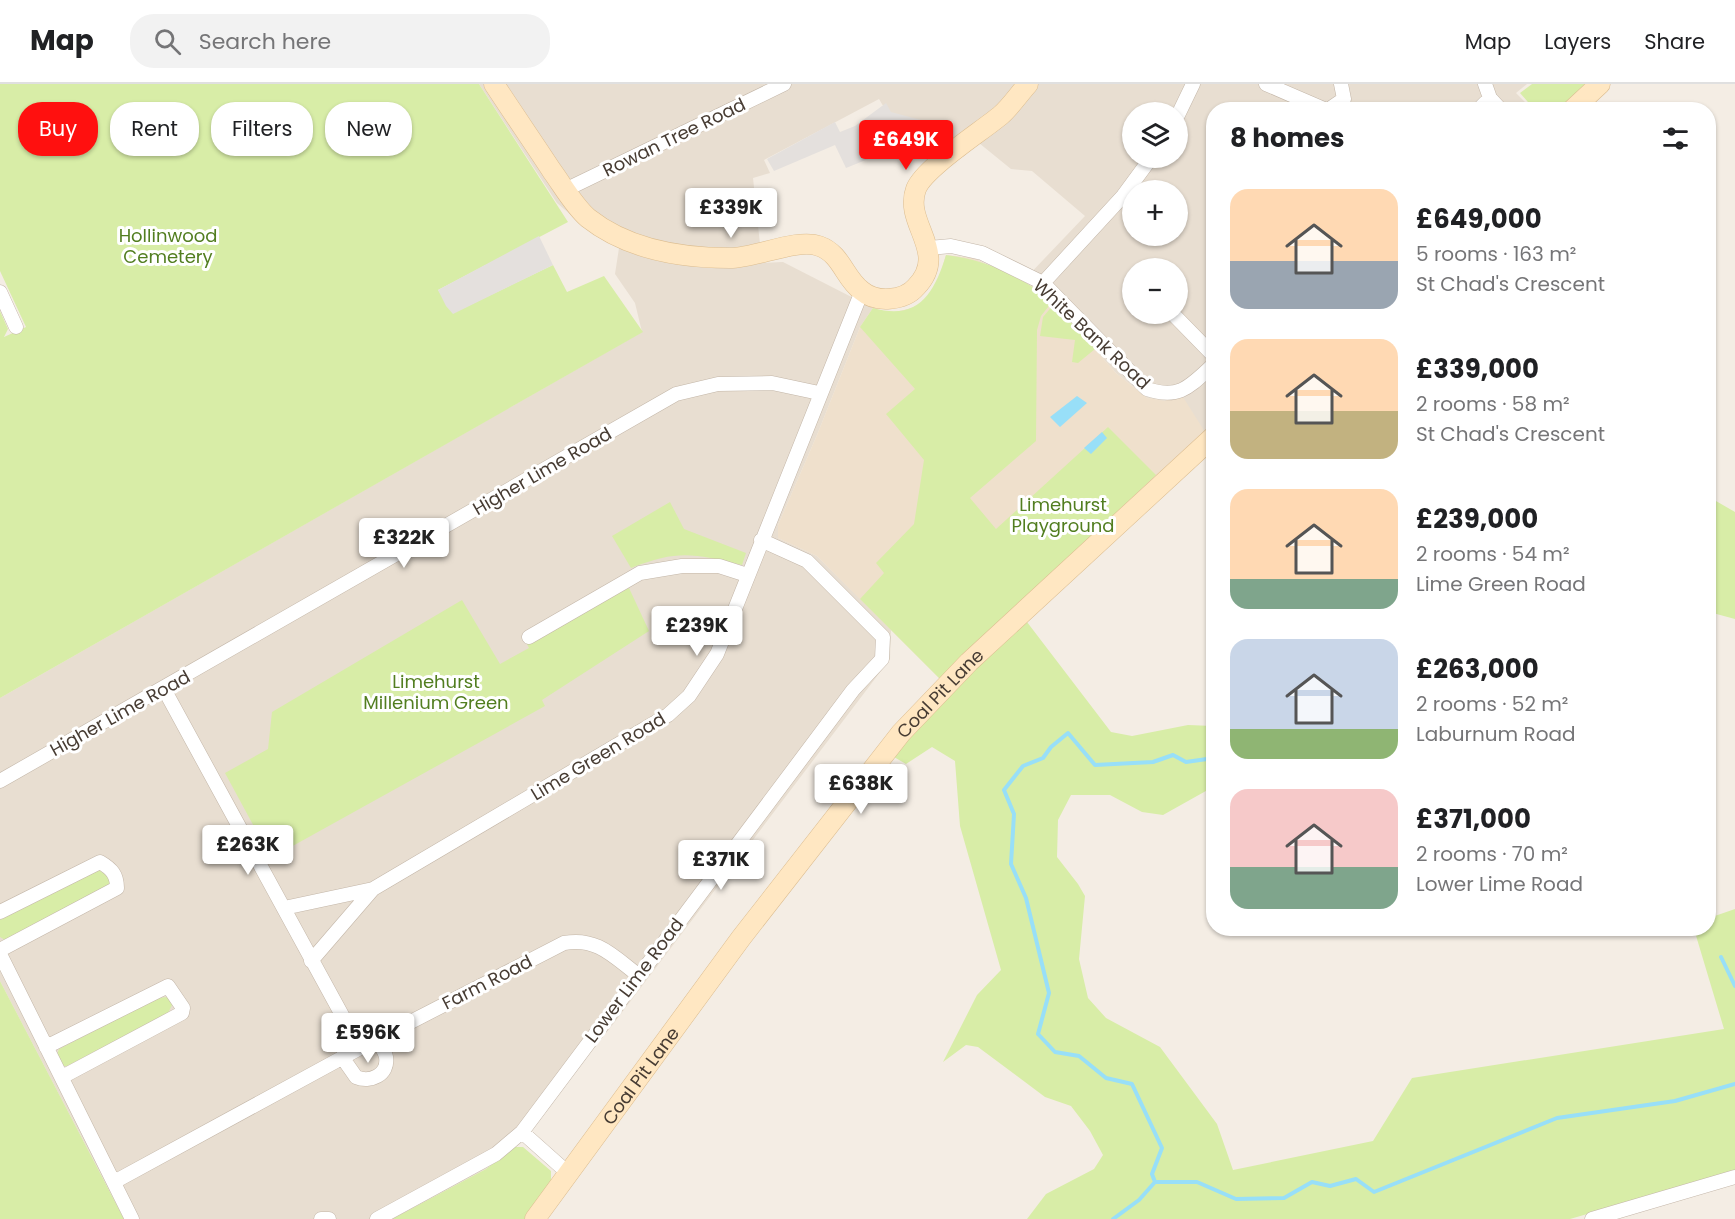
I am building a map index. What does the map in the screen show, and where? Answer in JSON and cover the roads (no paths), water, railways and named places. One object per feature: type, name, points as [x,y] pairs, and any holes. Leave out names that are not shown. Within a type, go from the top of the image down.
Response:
[{"type":"street","name":"Rowan Tree Road","points":[[565,190],[784,84]]},
{"type":"street","points":[[496,85],[565,190],[586,216],[604,229],[644,247],[685,255],[732,258],[804,245],[820,246],[836,256],[862,291],[880,298],[901,298],[916,288],[927,271],[929,248],[913,208],[918,185],[940,163],[1004,113],[1028,84]]},
{"type":"street","points":[[1184,102],[1193,84]]},
{"type":"street","points":[[1266,84],[1308,102]]},
{"type":"street","points":[[1339,102],[1344,99],[1341,84]]},
{"type":"street","points":[[1485,84],[1494,102]]},
{"type":"street","points":[[1581,102],[1600,84]]},
{"type":"street","points":[[1486,102],[1490,98]]},
{"type":"street","points":[[1043,283],[1123,196],[1144,168]]},
{"type":"street","name":"White Bank Road","points":[[929,248],[951,246],[982,253],[1043,283],[1147,389],[1163,395],[1190,386],[1206,371]]},
{"type":"street","name":"Lime Green Road","points":[[284,908],[373,889],[668,716],[689,696],[717,654],[819,393],[862,291]]},
{"type":"street","points":[[0,292],[16,327]]},
{"type":"street","points":[[1183,324],[1206,348]]},
{"type":"street","name":"Higher Lime Road","points":[[0,782],[676,394],[718,384],[772,383],[819,393]]},
{"type":"street","name":"Coal Pit Lane","points":[[535,1219],[741,938],[908,725],[969,662],[1206,443]]},
{"type":"street","name":"Lower Lime Road","points":[[377,1219],[496,1154],[522,1132],[853,690],[882,659],[883,637],[807,561],[761,540]]},
{"type":"street","points":[[528,637],[640,573],[682,566],[719,566],[747,575]]},
{"type":"street","points":[[164,689],[360,1048]]},
{"type":"street","points":[[0,912],[100,862],[110,867],[117,878],[117,888],[0,952],[132,1219]]},
{"type":"street","name":"Lime Green Road","points":[[311,961],[373,889]]},
{"type":"street","name":"Farm Road","points":[[114,1182],[342,1057],[564,943],[581,940],[596,944],[638,975]]},
{"type":"street","points":[[46,1047],[168,986],[183,1008],[182,1013],[62,1077]]},
{"type":"street","points":[[342,1057],[356,1077],[367,1080],[378,1077],[384,1069],[386,1058],[377,1039]]},
{"type":"street","points":[[522,1132],[568,1173]]},
{"type":"street","points":[[1592,1219],[1735,1177]]},
{"type":"street","points":[[321,1219],[329,1219]]},
{"type":"water","points":[[1077,396],[1087,403],[1060,427],[1050,417]]},
{"type":"water","points":[[1102,432],[1107,438],[1091,454],[1084,448]]},
{"type":"waterway","points":[[1155,1182],[1152,1174],[1162,1148],[1132,1084],[1106,1078],[1079,1056],[1055,1052],[1038,1034],[1049,993],[1026,898],[1011,864],[1014,814],[1004,790],[1023,766],[1043,758],[1051,747],[1068,733],[1095,765],[1153,762],[1173,755],[1186,762],[1206,759]]},
{"type":"waterway","points":[[1721,957],[1735,986]]},
{"type":"waterway","points":[[1113,1219],[1139,1200],[1155,1182],[1197,1182],[1236,1199],[1284,1198],[1312,1182],[1330,1186],[1356,1179],[1374,1192],[1557,1118],[1675,1101],[1735,1084]]},
{"type":"park label","name":"Hollinwood Cemetery","points":[[168,245]]},
{"type":"park label","name":"Limehurst Playground","points":[[1063,514]]},
{"type":"park label","name":"Limehurst Millenium Green","points":[[436,691]]}]
